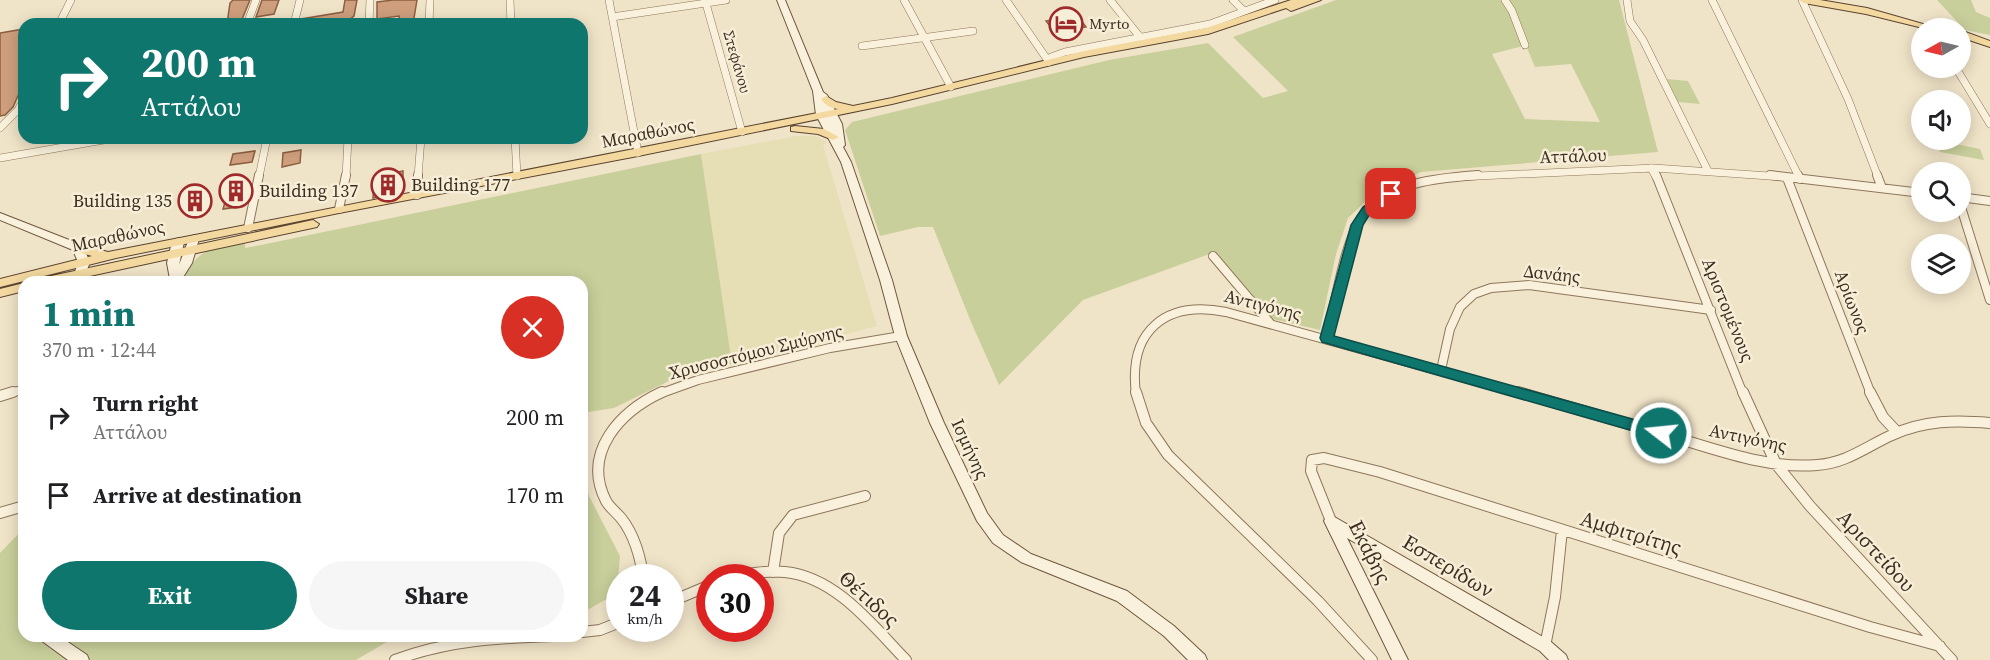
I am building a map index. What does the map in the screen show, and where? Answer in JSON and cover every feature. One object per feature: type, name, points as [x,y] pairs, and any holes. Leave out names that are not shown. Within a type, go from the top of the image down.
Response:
[{"type":"main road","name":"Μαραθώνος","points":[[36,276],[177,247],[704,149],[795,129],[865,107],[1049,62],[1208,31],[1300,0]]},
{"type":"main road","name":"Μαραθώνος","points":[[193,244],[248,228],[339,209],[742,132],[914,104],[1051,68],[1213,35],[1316,0]]},
{"type":"main road","points":[[1803,0],[1875,13],[1911,23]]},
{"type":"main road","points":[[1832,0],[1912,18]]},
{"type":"main road","points":[[1971,37],[1990,44]]},
{"type":"main road","points":[[1971,42],[1990,48]]},
{"type":"main road","points":[[822,95],[837,106],[865,107]]},
{"type":"main road","points":[[795,129],[820,131],[836,142]]},
{"type":"main road","name":"Μαραθώνος","points":[[58,276],[116,254],[177,247]]},
{"type":"main road","points":[[78,248],[107,255],[116,254]]},
{"type":"main road","name":"Μαραθώνος","points":[[0,283],[18,279]]},
{"type":"main road","points":[[0,293],[18,288]]},
{"type":"street","points":[[62,18],[71,0]]},
{"type":"street","points":[[249,18],[256,0]]},
{"type":"street","points":[[296,18],[300,0]]},
{"type":"street","points":[[369,18],[370,0]]},
{"type":"street","points":[[429,18],[430,0]]},
{"type":"street","points":[[510,0],[511,18]]},
{"type":"street","points":[[609,0],[638,153]]},
{"type":"street","points":[[612,17],[726,0]]},
{"type":"street","points":[[781,0],[822,95],[829,117]]},
{"type":"street","points":[[904,0],[951,87]]},
{"type":"street","points":[[1006,0],[1049,62],[1051,57],[1065,52],[1210,24],[1275,0]]},
{"type":"street","points":[[1110,0],[1140,37]]},
{"type":"street","points":[[1233,0],[1244,11]]},
{"type":"street","points":[[1505,0],[1512,11],[1525,45]]},
{"type":"street","points":[[1627,0],[1630,21],[1646,45],[1708,171]]},
{"type":"street","points":[[1712,0],[1800,179]]},
{"type":"street","points":[[1803,0],[1848,99],[1882,188]]},
{"type":"street","name":"Στεφάνου","points":[[705,2],[742,132]]},
{"type":"street","points":[[862,46],[973,31]]},
{"type":"street","points":[[1962,78],[1990,124]]},
{"type":"street","points":[[0,128],[18,110]]},
{"type":"street","name":"Ισμήνης","points":[[829,117],[883,271],[901,336],[963,479],[982,517],[999,539],[1026,558],[1122,596],[1169,631],[1199,660]]},
{"type":"street","points":[[0,158],[80,144]]},
{"type":"street","points":[[248,228],[266,144]]},
{"type":"street","points":[[339,209],[345,188],[348,144]]},
{"type":"street","points":[[417,195],[421,144]]},
{"type":"street","points":[[515,144],[517,176]]},
{"type":"street","name":"Αττάλου","points":[[1327,338],[1357,225],[1367,210],[1385,197],[1414,185],[1456,178],[1652,168],[1800,179],[1911,192]]},
{"type":"street","name":"Αριστομένους","points":[[1652,168],[1748,403],[1776,464]]},
{"type":"street","name":"Αρίωνος","points":[[1787,178],[1869,390],[1883,417],[1897,432]]},
{"type":"street","points":[[1971,198],[1990,201]]},
{"type":"street","points":[[0,216],[78,248],[82,267]]},
{"type":"street","points":[[1966,222],[1990,300]]},
{"type":"street","points":[[176,276],[193,244]]},
{"type":"street","points":[[174,276],[177,247]]},
{"type":"street","points":[[1213,256],[1270,324]]},
{"type":"street","name":"Δανάης","points":[[1441,370],[1450,329],[1460,307],[1474,294],[1491,288],[1529,285],[1711,310]]},
{"type":"street","name":"Αντιγόνης","points":[[1372,660],[1333,617],[1184,472],[1153,435],[1139,406],[1135,379],[1138,352],[1146,334],[1162,318],[1184,310],[1210,309],[1327,338],[1733,454],[1776,464],[1836,463],[1918,423],[1936,420],[1990,423]]},
{"type":"street","name":"Χρυσοστόμου Σμύρνης","points":[[640,564],[623,521],[608,505],[601,481],[600,460],[605,442],[614,426],[628,412],[660,394],[698,380],[843,345],[876,342],[901,336]]},
{"type":"street","points":[[0,396],[18,391]]},
{"type":"street","name":"Αμφιτρίτης","points":[[1312,460],[1324,458],[1380,472],[1870,627],[1940,646]]},
{"type":"street","name":"Εκάβης","points":[[1312,460],[1311,471],[1331,521],[1400,660]]},
{"type":"street","name":"Αριστείδου","points":[[1776,464],[1810,506],[1952,660]]},
{"type":"street","points":[[774,565],[779,530],[784,521],[793,514],[866,496]]},
{"type":"street","points":[[0,520],[4,512]]},
{"type":"street","name":"Εσπερίδων","points":[[1331,521],[1545,646],[1560,660]]},
{"type":"street","points":[[1545,646],[1555,597],[1563,531]]},
{"type":"street","name":"Θέτιδος","points":[[774,572],[790,572],[818,580],[837,591],[906,660]]},
{"type":"street","points":[[588,631],[606,628]]},
{"type":"street","points":[[56,642],[81,660]]},
{"type":"street","points":[[395,660],[422,650],[463,642]]},
{"type":"shaded area","points":[[796,136],[815,136],[827,142],[823,145],[877,326],[732,364],[701,154]]},
{"type":"green space","points":[[1336,0],[1504,0],[1523,46],[1492,54],[1525,119],[1600,122],[1571,64],[1535,67],[1507,0],[1619,0],[1658,152],[1421,172],[1370,197],[1348,218],[1336,254],[1320,330],[1273,319],[1215,252],[1083,300],[999,385],[933,227],[918,227],[880,236],[845,130],[852,122],[1109,60],[1208,43],[1263,98],[1288,91],[1233,37]]},
{"type":"green space","points":[[1937,0],[1971,0],[1976,12],[1990,18],[1990,35],[1971,31],[1971,18],[1954,18]]},
{"type":"green space","points":[[1667,79],[1688,81],[1700,104],[1678,102]]},
{"type":"green space","points":[[1971,147],[1980,149],[1984,160],[1940,152],[1939,150],[1971,150]]},
{"type":"green space","points":[[701,154],[732,364],[675,378],[614,408],[588,412],[588,276],[185,276],[194,262],[206,252],[245,243],[245,248]]},
{"type":"green space","points":[[588,492],[589,496],[620,556],[619,564],[606,564],[606,599],[588,610]]},
{"type":"green space","points":[[18,534],[18,642],[387,642],[356,660],[0,660],[0,553]]},
{"type":"building","points":[[233,0],[250,0],[242,18],[228,18],[230,3]]},
{"type":"building","points":[[262,0],[279,0],[274,14],[256,17]]},
{"type":"building","points":[[345,0],[357,0],[354,16],[351,18],[307,18],[343,12]]},
{"type":"building","points":[[417,0],[414,18],[399,18],[399,16],[377,18],[377,2]]},
{"type":"building","name":"Myrto","points":[[1077,15],[1086,27],[1055,32],[1046,21]]},
{"type":"building","points":[[18,30],[18,96],[13,107],[5,115],[0,116],[0,33]]},
{"type":"building","points":[[301,150],[300,163],[282,167],[283,153]]},
{"type":"building","points":[[255,151],[252,162],[230,165],[233,154]]},
{"type":"building","name":"Building 177","points":[[403,171],[403,192],[373,198],[374,177]]},
{"type":"building","name":"Building 137","points":[[246,181],[239,207],[223,209],[230,184]]},
{"type":"building","name":"Building 135","points":[[208,193],[207,203],[183,209],[184,198]]},
{"type":"place","name":"Myrto","points":[[1066,24]]},
{"type":"place","name":"Building 177","points":[[388,185]]},
{"type":"place","name":"Building 137","points":[[236,191]]},
{"type":"place","name":"Building 135","points":[[195,201]]},
{"type":"route","points":[[1391,194],[1367,210],[1357,225],[1327,338],[1661,433]]}]
